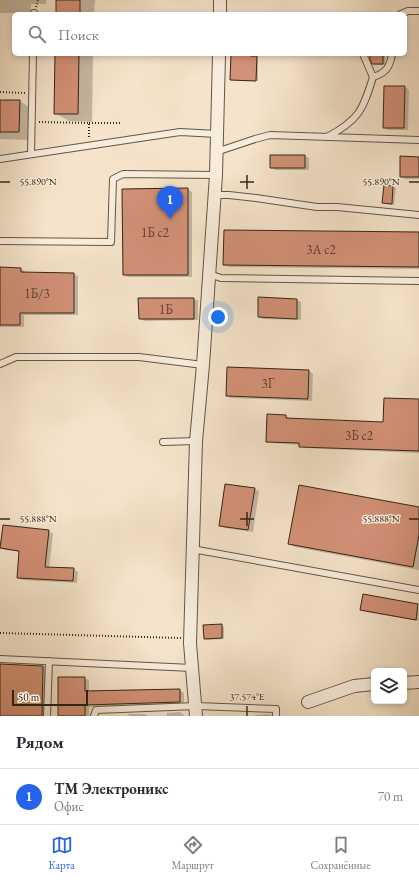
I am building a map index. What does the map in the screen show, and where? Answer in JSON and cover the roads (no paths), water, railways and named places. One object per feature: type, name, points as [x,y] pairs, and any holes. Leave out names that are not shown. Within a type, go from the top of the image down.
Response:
[{"type":"street","points":[[220,0],[220,12]]},
{"type":"street","points":[[196,711],[190,639],[192,549],[196,441],[203,365],[216,175],[219,56]]},
{"type":"street","points":[[407,682],[419,682]]},
{"type":"street","points":[[308,702],[354,686],[371,684]]},
{"type":"lane","points":[[406,12],[419,11]]},
{"type":"lane","points":[[31,154],[33,56]]},
{"type":"lane","points":[[326,138],[344,128],[356,118],[364,104],[373,77],[364,56]]},
{"type":"lane","points":[[373,77],[387,70],[392,56]]},
{"type":"lane","points":[[0,159],[180,132],[217,134]]},
{"type":"lane","points":[[216,152],[270,135],[419,140]]},
{"type":"lane","points":[[0,241],[111,242],[113,179],[123,174],[216,175]]},
{"type":"lane","points":[[214,195],[256,198],[317,207],[337,207],[419,215]]},
{"type":"lane","points":[[209,274],[221,278],[419,281]]},
{"type":"lane","points":[[0,364],[16,357],[139,357],[203,365]]},
{"type":"lane","points":[[164,442],[196,441]]},
{"type":"lane","points":[[192,549],[419,590]]},
{"type":"lane","points":[[0,659],[192,668]]},
{"type":"lane","points":[[47,716],[49,661]]},
{"type":"lane","points":[[94,716],[96,710],[196,711],[276,709],[276,716]]},
{"type":"place","name":"ТМ Электроникс","points":[[170,219]]}]
